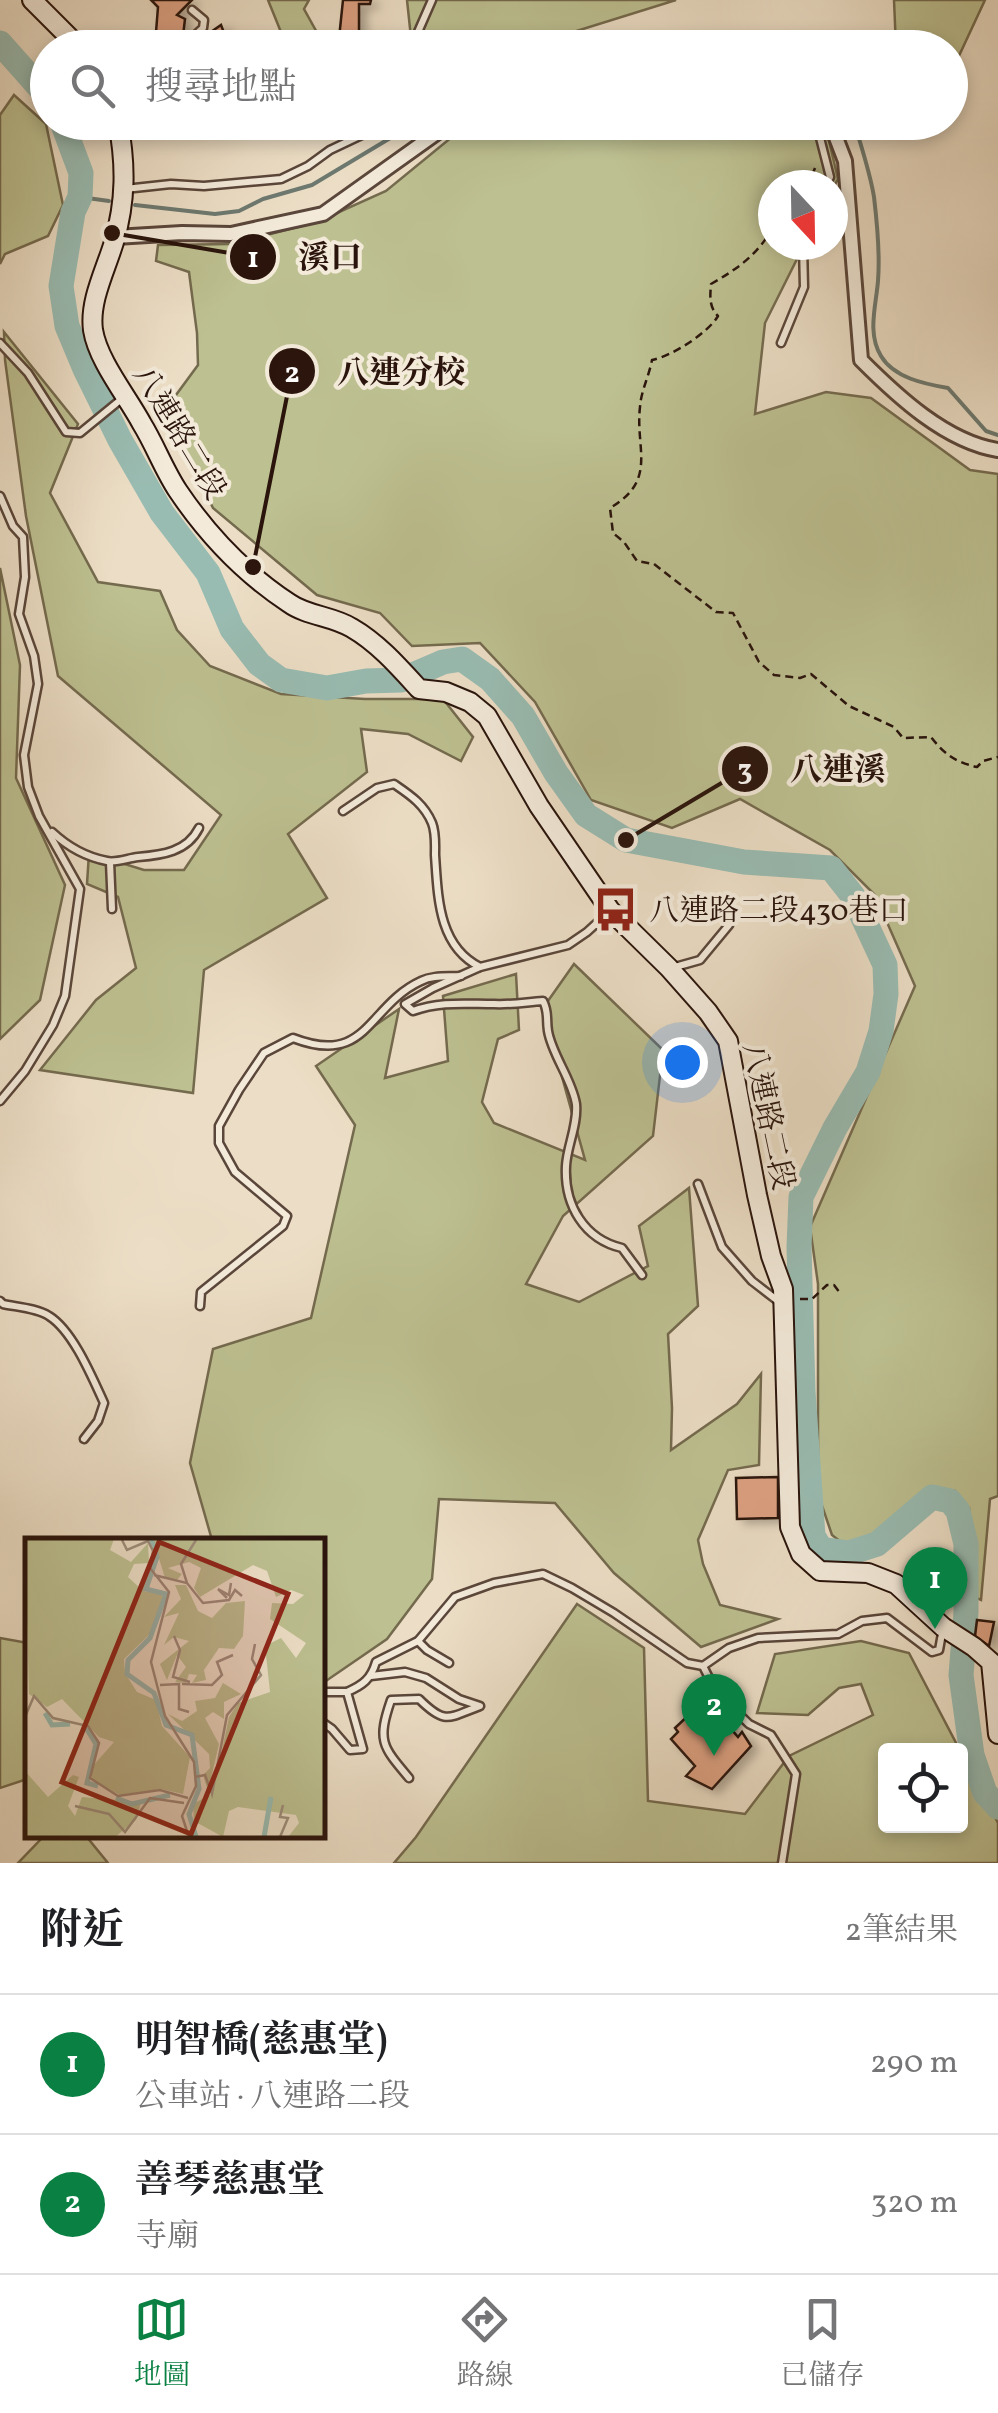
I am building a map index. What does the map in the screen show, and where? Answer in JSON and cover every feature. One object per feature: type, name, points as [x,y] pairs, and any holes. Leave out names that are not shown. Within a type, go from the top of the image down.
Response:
[{"type":"street","points":[[32,0],[62,30]]},
{"type":"street","name":"八連路二段","points":[[121,140],[125,189],[93,310],[93,332],[104,360],[176,488],[213,538],[251,574],[292,606],[351,627],[394,661],[420,689],[446,692],[470,702],[487,716],[539,806],[610,910],[669,968],[728,1041],[757,1195],[787,1302],[790,1527],[800,1554],[820,1571],[868,1572],[896,1584],[946,1629],[991,1662],[998,1734]]},
{"type":"street","points":[[115,237],[230,234],[323,214],[427,140]]},
{"type":"street","points":[[837,140],[845,160],[860,360],[926,417],[978,447],[998,450]]},
{"type":"lane","points":[[419,30],[432,0]]},
{"type":"lane","points":[[192,10],[204,20],[201,30]]},
{"type":"lane","points":[[125,189],[280,179],[351,140]]},
{"type":"lane","points":[[821,140],[828,170]]},
{"type":"lane","points":[[781,344],[804,286],[803,260]]},
{"type":"lane","points":[[0,343],[28,373],[66,432],[80,434],[125,396]]},
{"type":"lane","points":[[0,496],[13,526],[23,536],[25,576],[19,614],[34,656],[38,684],[24,755],[28,788],[39,816],[80,889],[65,996],[53,1025],[25,1071],[0,1101]]},
{"type":"lane","points":[[343,811],[377,788],[394,784],[419,801],[434,826],[438,903],[447,931],[464,959],[480,968]]},
{"type":"lane","points":[[47,828],[75,850],[110,862],[160,857],[193,839],[199,828]]},
{"type":"lane","points":[[110,862],[112,909]]},
{"type":"lane","points":[[610,910],[568,945],[480,968],[404,1004],[413,1012],[452,1002],[500,1005],[543,1001],[549,1017],[548,1032],[567,1076],[576,1110],[566,1165],[568,1198],[578,1219],[604,1244],[622,1248],[642,1274]]},
{"type":"lane","points":[[669,968],[700,960],[729,925]]},
{"type":"lane","points":[[200,1306],[201,1292],[283,1226],[287,1216],[235,1172],[220,1143],[220,1126],[238,1090],[264,1053],[293,1038],[314,1046],[341,1046],[375,1022],[386,1006],[420,981],[460,976]]},
{"type":"lane","points":[[698,1184],[722,1248],[752,1281],[787,1302]]},
{"type":"lane","points":[[0,1301],[48,1314],[88,1367],[104,1402],[98,1422],[84,1439]]},
{"type":"lane","points":[[325,1692],[348,1692],[362,1685],[372,1676],[376,1662],[418,1641],[455,1597],[494,1583],[543,1574],[614,1613],[688,1663],[702,1666],[729,1648],[758,1638],[838,1634],[862,1622],[887,1618],[932,1652],[939,1650],[946,1629]]},
{"type":"lane","points":[[418,1641],[449,1663]]},
{"type":"lane","points":[[702,1666],[716,1692],[749,1724],[771,1735],[796,1774],[782,1863]]},
{"type":"lane","points":[[372,1676],[404,1672],[426,1678],[480,1706],[450,1717],[436,1716],[419,1699],[391,1700],[383,1724],[386,1752],[409,1778]]},
{"type":"lane","points":[[325,1724],[350,1750],[363,1749],[348,1692]]},
{"type":"path","points":[[758,246],[727,276],[711,284],[712,310],[718,316],[711,329],[667,357],[652,360],[640,401],[641,470],[629,494],[610,508],[613,533],[637,561],[654,564],[716,612],[734,613],[759,662],[774,675],[800,678],[811,674],[848,706],[894,727],[903,738],[931,737],[946,755],[962,764],[976,767],[998,758]]},
{"type":"path","points":[[787,1302],[812,1299],[827,1285],[834,1285],[840,1292]]},
{"type":"green space","points":[[268,0],[309,0],[304,9],[316,30],[280,30]]},
{"type":"green space","points":[[407,0],[676,0],[580,30],[410,30]]},
{"type":"green space","points":[[894,0],[985,0],[968,36],[968,30],[895,30]]},
{"type":"green space","points":[[14,95],[30,110],[30,140],[49,140],[63,205],[48,236],[5,254],[0,264],[0,115]]},
{"type":"green space","points":[[448,140],[829,140],[836,170],[758,170],[758,260],[796,260],[765,323],[755,414],[826,392],[871,398],[970,470],[998,474],[998,1496],[990,1499],[981,1600],[974,1597],[969,1508],[955,1491],[926,1502],[875,1548],[851,1550],[832,1535],[818,1494],[818,1284],[810,1227],[915,986],[875,895],[830,850],[740,799],[672,828],[591,800],[535,702],[480,643],[412,646],[380,613],[317,595],[213,508],[165,410],[198,365],[197,333],[189,272],[156,261],[158,245],[232,244],[317,222],[386,191]]},
{"type":"green space","points":[[4,332],[78,424],[50,493],[98,582],[160,591],[177,630],[210,666],[281,694],[443,699],[473,737],[461,761],[408,734],[361,729],[367,772],[288,834],[327,898],[204,970],[193,1093],[40,1070],[96,1000],[136,968],[118,897],[87,884],[89,853],[144,870],[184,870],[221,815],[58,676],[26,516]]},
{"type":"green space","points":[[0,568],[20,665],[16,778],[65,885],[40,1000],[0,1039]]},
{"type":"green space","points":[[574,964],[663,1050],[653,1136],[563,1216],[526,1284],[579,1302],[648,1266],[639,1226],[689,1188],[698,1306],[668,1334],[671,1450],[737,1404],[761,1374],[759,1465],[728,1470],[698,1540],[720,1605],[778,1619],[701,1647],[614,1573],[555,1503],[439,1499],[432,1579],[387,1639],[325,1682],[325,1538],[211,1538],[190,1463],[213,1349],[311,1318],[355,1125],[316,1066],[399,1009],[385,1078],[448,1061],[443,996],[516,974],[519,1030],[498,1039],[482,1102],[494,1123],[585,1160],[543,1008]]},
{"type":"green space","points":[[577,1604],[644,1648],[648,1801],[745,1814],[789,1756],[873,1715],[861,1684],[839,1688],[808,1715],[757,1713],[775,1654],[861,1641],[909,1653],[956,1743],[878,1743],[878,1833],[968,1833],[968,1765],[998,1823],[998,1863],[394,1863]]},
{"type":"green space","points":[[0,1638],[25,1642],[25,1780],[0,1788]]},
{"type":"green space","points":[[42,1838],[88,1838],[108,1863],[18,1863]]},
{"type":"building","points":[[151,0],[192,0],[177,15],[185,19],[184,30],[156,30],[158,7]]},
{"type":"building","points":[[343,0],[371,0],[370,4],[359,4],[359,30],[340,30]]},
{"type":"building","points":[[778,1477],[778,1518],[737,1519],[736,1478]]},
{"type":"building","points":[[977,1620],[994,1622],[989,1646],[975,1636]]},
{"type":"building","points":[[709,1703],[738,1737],[742,1732],[751,1746],[712,1789],[686,1776],[695,1766],[671,1739],[678,1732],[675,1728],[695,1709],[699,1714]]},
{"type":"waterway","points":[[0,43],[30,77]]},
{"type":"waterway","points":[[69,140],[81,173],[80,197],[73,212],[61,286],[67,326],[120,440],[162,513],[208,573],[232,629],[259,664],[281,680],[327,688],[401,680],[443,662],[462,659],[490,679],[523,716],[586,815],[626,840],[744,862],[831,868],[853,896],[885,965],[886,994],[881,1031],[868,1072],[801,1197],[803,1391],[813,1536],[821,1549],[849,1553],[877,1544],[932,1497],[950,1501],[958,1511],[966,1544],[961,1675],[972,1755],[985,1793],[998,1807]]},
{"type":"waterway","points":[[135,205],[215,214],[239,211],[263,199],[312,185],[387,140]]},
{"type":"waterway","points":[[859,140],[874,197],[879,271],[873,329],[881,356],[902,375],[948,388],[986,431],[998,435]]},
{"type":"waterway","points":[[80,197],[109,201]]},
{"type":"place","name":"溪口","points":[[112,233]]},
{"type":"place","name":"八連分校","points":[[253,567]]},
{"type":"place","name":"八連溪","points":[[626,840]]},
{"type":"place","name":"八連路二段430巷口","points":[[616,910]]},
{"type":"place","name":"明智橋(慈惠堂)","points":[[935,1629]]},
{"type":"place","name":"善琴慈惠堂","points":[[714,1756]]}]
